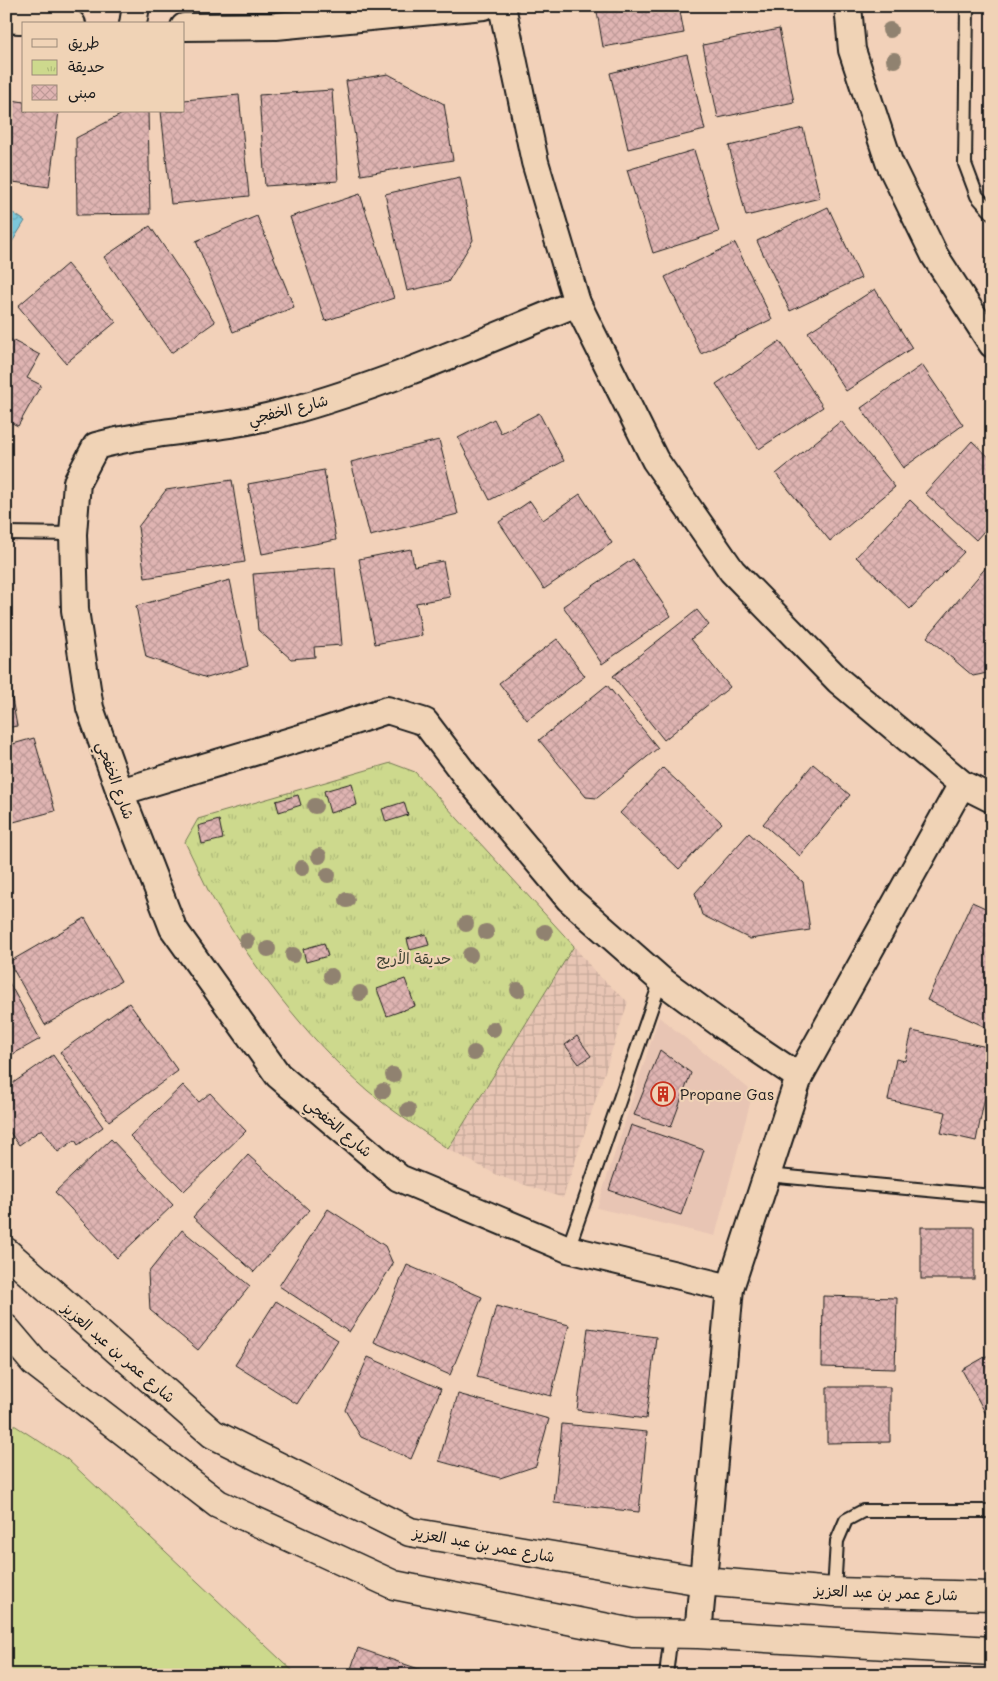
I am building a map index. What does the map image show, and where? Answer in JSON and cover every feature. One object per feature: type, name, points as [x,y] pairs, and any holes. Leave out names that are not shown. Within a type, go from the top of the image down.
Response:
[{"type":"street","points":[[133,22],[136,6]]},
{"type":"street","points":[[185,27],[276,26],[484,6]]},
{"type":"street","points":[[502,6],[535,162],[577,303],[655,460],[732,571],[839,681],[962,784],[992,799]]},
{"type":"street","points":[[848,6],[852,50],[889,162],[935,256],[992,344]]},
{"type":"street","points":[[6,19],[46,22]]},
{"type":"street","name":"شارع الخفجي","points":[[577,303],[377,384],[285,413],[202,429],[121,439],[96,446],[77,482],[73,534],[75,610],[90,708],[120,792],[173,928],[278,1075],[399,1178],[568,1249],[730,1288]]},
{"type":"street","points":[[120,792],[324,731],[387,710],[425,722],[466,776],[569,898],[661,980],[722,1025],[799,1077]]},
{"type":"street","points":[[698,1634],[730,1288],[799,1077],[962,784]]},
{"type":"street","name":"شارع عمر بن عبد العزيز","points":[[6,1252],[213,1434],[410,1532],[702,1581],[834,1592],[992,1596]]},
{"type":"street","points":[[6,1329],[34,1362]]},
{"type":"street","points":[[6,1348],[34,1362],[218,1504],[394,1585],[633,1633],[698,1634],[992,1652]]},
{"type":"lane","points":[[968,6],[965,164],[977,196],[992,214]]},
{"type":"lane","points":[[6,533],[73,534]]},
{"type":"lane","points":[[568,1249],[661,980]]},
{"type":"lane","points":[[767,1175],[992,1196]]},
{"type":"lane","points":[[834,1592],[838,1541],[846,1520],[863,1511],[992,1511]]},
{"type":"lane","points":[[666,1675],[671,1634]]},
{"type":"shaded area","points":[[574,946],[595,972],[628,1002],[563,1198],[499,1176],[448,1149]]},
{"type":"shaded area","points":[[659,1017],[753,1092],[715,1236],[597,1208]]},
{"type":"green space","name":"حديقة الأريج","points":[[391,763],[415,772],[574,946],[448,1149],[397,1114],[368,1091],[323,1048],[301,1023],[241,944],[208,890],[185,842],[198,819]]},
{"type":"green space","points":[[6,1417],[14,1425],[67,1459],[297,1675],[6,1675]]},
{"type":"water","points":[[13,213],[25,221],[9,247],[6,245],[6,218],[9,219]]},
{"type":"building","points":[[596,6],[679,6],[684,33],[603,47]]},
{"type":"building","points":[[779,29],[794,102],[718,118],[703,45]]},
{"type":"building","points":[[687,54],[705,130],[628,149],[610,73]]},
{"type":"building","points":[[388,74],[444,104],[453,160],[361,175],[346,81]]},
{"type":"building","points":[[332,90],[338,181],[265,186],[259,95]]},
{"type":"building","points":[[239,95],[249,196],[171,204],[161,112],[185,112],[185,100]]},
{"type":"building","points":[[6,99],[22,102],[22,112],[59,112],[49,187],[6,181]]},
{"type":"building","points":[[126,112],[148,112],[150,214],[77,215],[76,138]]},
{"type":"building","points":[[803,128],[820,198],[746,216],[729,146]]},
{"type":"building","points":[[694,150],[719,232],[653,253],[627,170]]},
{"type":"building","points":[[460,177],[473,240],[448,282],[407,291],[385,194]]},
{"type":"building","points":[[360,194],[394,298],[325,321],[290,217]]},
{"type":"building","points":[[828,207],[861,278],[790,311],[757,241]]},
{"type":"building","points":[[257,216],[294,307],[233,332],[196,241]]},
{"type":"building","points":[[150,226],[215,322],[171,353],[104,257]]},
{"type":"building","points":[[735,243],[772,319],[701,354],[665,277]]},
{"type":"building","points":[[67,264],[116,322],[66,363],[18,306]]},
{"type":"building","points":[[875,289],[912,348],[846,391],[808,332]]},
{"type":"building","points":[[6,337],[40,355],[27,378],[41,385],[18,426],[6,420]]},
{"type":"building","points":[[780,341],[823,407],[759,449],[716,384]]},
{"type":"building","points":[[922,365],[963,425],[903,468],[861,408]]},
{"type":"building","points":[[539,413],[564,461],[490,500],[458,438],[494,419],[501,433]]},
{"type":"building","points":[[841,421],[895,487],[830,541],[776,474]]},
{"type":"building","points":[[439,440],[458,514],[370,536],[351,462]]},
{"type":"building","points":[[6,441],[9,443],[7,473],[6,473]]},
{"type":"building","points":[[972,441],[992,460],[992,522],[976,540],[925,493]]},
{"type":"building","points":[[324,470],[336,540],[262,554],[248,484]]},
{"type":"building","points":[[232,480],[245,562],[145,578],[138,527],[166,490]]},
{"type":"building","points":[[580,494],[612,543],[544,589],[499,522],[530,501],[543,520]]},
{"type":"building","points":[[910,500],[964,552],[910,609],[856,557]]},
{"type":"building","points":[[411,549],[414,566],[443,561],[450,597],[416,603],[422,635],[375,644],[359,559]]},
{"type":"building","points":[[633,559],[671,616],[602,664],[563,606]]},
{"type":"building","points":[[988,565],[992,568],[992,672],[973,676],[927,637]]},
{"type":"building","points":[[335,568],[342,645],[314,647],[315,657],[291,659],[258,630],[253,574]]},
{"type":"building","points":[[6,576],[12,644],[6,644]]},
{"type":"building","points":[[230,580],[248,666],[207,678],[146,657],[136,606]]},
{"type":"building","points":[[697,610],[709,625],[691,639],[730,687],[664,740],[613,676]]},
{"type":"building","points":[[557,639],[585,676],[527,720],[499,683]]},
{"type":"building","points":[[6,666],[17,726],[6,728]]},
{"type":"building","points":[[607,685],[658,748],[597,798],[586,797],[539,740]]},
{"type":"building","points":[[34,738],[55,811],[6,824],[6,746]]},
{"type":"building","points":[[813,764],[850,795],[800,856],[763,824]]},
{"type":"building","points":[[663,768],[722,823],[679,869],[620,813]]},
{"type":"building","points":[[352,783],[357,805],[330,813],[324,791]]},
{"type":"building","points":[[298,795],[301,805],[279,812],[276,801]]},
{"type":"building","points":[[404,802],[408,815],[386,822],[382,809]]},
{"type":"building","points":[[219,820],[223,839],[202,844],[198,826]]},
{"type":"building","points":[[749,833],[803,882],[810,930],[750,939],[702,915],[695,893]]},
{"type":"building","points":[[972,902],[992,911],[992,1030],[927,1000]]},
{"type":"building","points":[[85,918],[121,981],[45,1025],[9,962]]},
{"type":"building","points":[[426,934],[429,945],[410,950],[407,939]]},
{"type":"building","points":[[324,943],[328,956],[306,962],[303,949]]},
{"type":"building","points":[[6,977],[40,1039],[6,1058]]},
{"type":"building","points":[[405,979],[415,1006],[387,1016],[377,989]]},
{"type":"building","points":[[129,1003],[178,1071],[109,1121],[60,1052]]},
{"type":"building","points":[[912,1031],[992,1048],[992,1063],[976,1141],[941,1133],[946,1112],[888,1100],[896,1059],[905,1061]]},
{"type":"building","points":[[577,1036],[591,1056],[579,1064],[565,1045]]},
{"type":"building","name":"Propane Gas","points":[[660,1050],[691,1073],[671,1127],[634,1115]]},
{"type":"building","points":[[53,1055],[103,1127],[78,1145],[75,1140],[58,1152],[42,1129],[19,1145],[6,1127],[6,1088]]},
{"type":"building","points":[[183,1085],[199,1102],[210,1093],[246,1131],[184,1191],[130,1136]]},
{"type":"building","points":[[631,1125],[704,1150],[681,1215],[609,1190]]},
{"type":"building","points":[[111,1139],[173,1205],[117,1258],[55,1192]]},
{"type":"building","points":[[248,1155],[309,1210],[254,1272],[193,1217]]},
{"type":"building","points":[[328,1209],[385,1246],[393,1264],[349,1332],[279,1286]]},
{"type":"building","points":[[921,1227],[974,1227],[974,1279],[921,1279]]},
{"type":"building","points":[[182,1230],[250,1286],[198,1350],[150,1310],[148,1273]]},
{"type":"building","points":[[407,1265],[482,1297],[450,1375],[374,1342]]},
{"type":"building","points":[[823,1296],[897,1298],[895,1369],[822,1367]]},
{"type":"building","points":[[276,1301],[338,1340],[297,1404],[235,1365]]},
{"type":"building","points":[[496,1306],[569,1325],[551,1396],[477,1377]]},
{"type":"building","points":[[588,1328],[656,1337],[646,1419],[577,1410]]},
{"type":"building","points":[[992,1353],[992,1425],[962,1370]]},
{"type":"building","points":[[368,1357],[441,1389],[411,1459],[361,1437],[345,1410]]},
{"type":"building","points":[[827,1387],[890,1387],[890,1442],[827,1443]]},
{"type":"building","points":[[458,1394],[549,1419],[536,1466],[500,1478],[439,1461]]},
{"type":"building","points":[[562,1424],[647,1432],[639,1512],[554,1503]]},
{"type":"building","points":[[358,1648],[436,1675],[349,1675]]},
{"type":"place","name":"Propane Gas","points":[[663,1094]]}]
